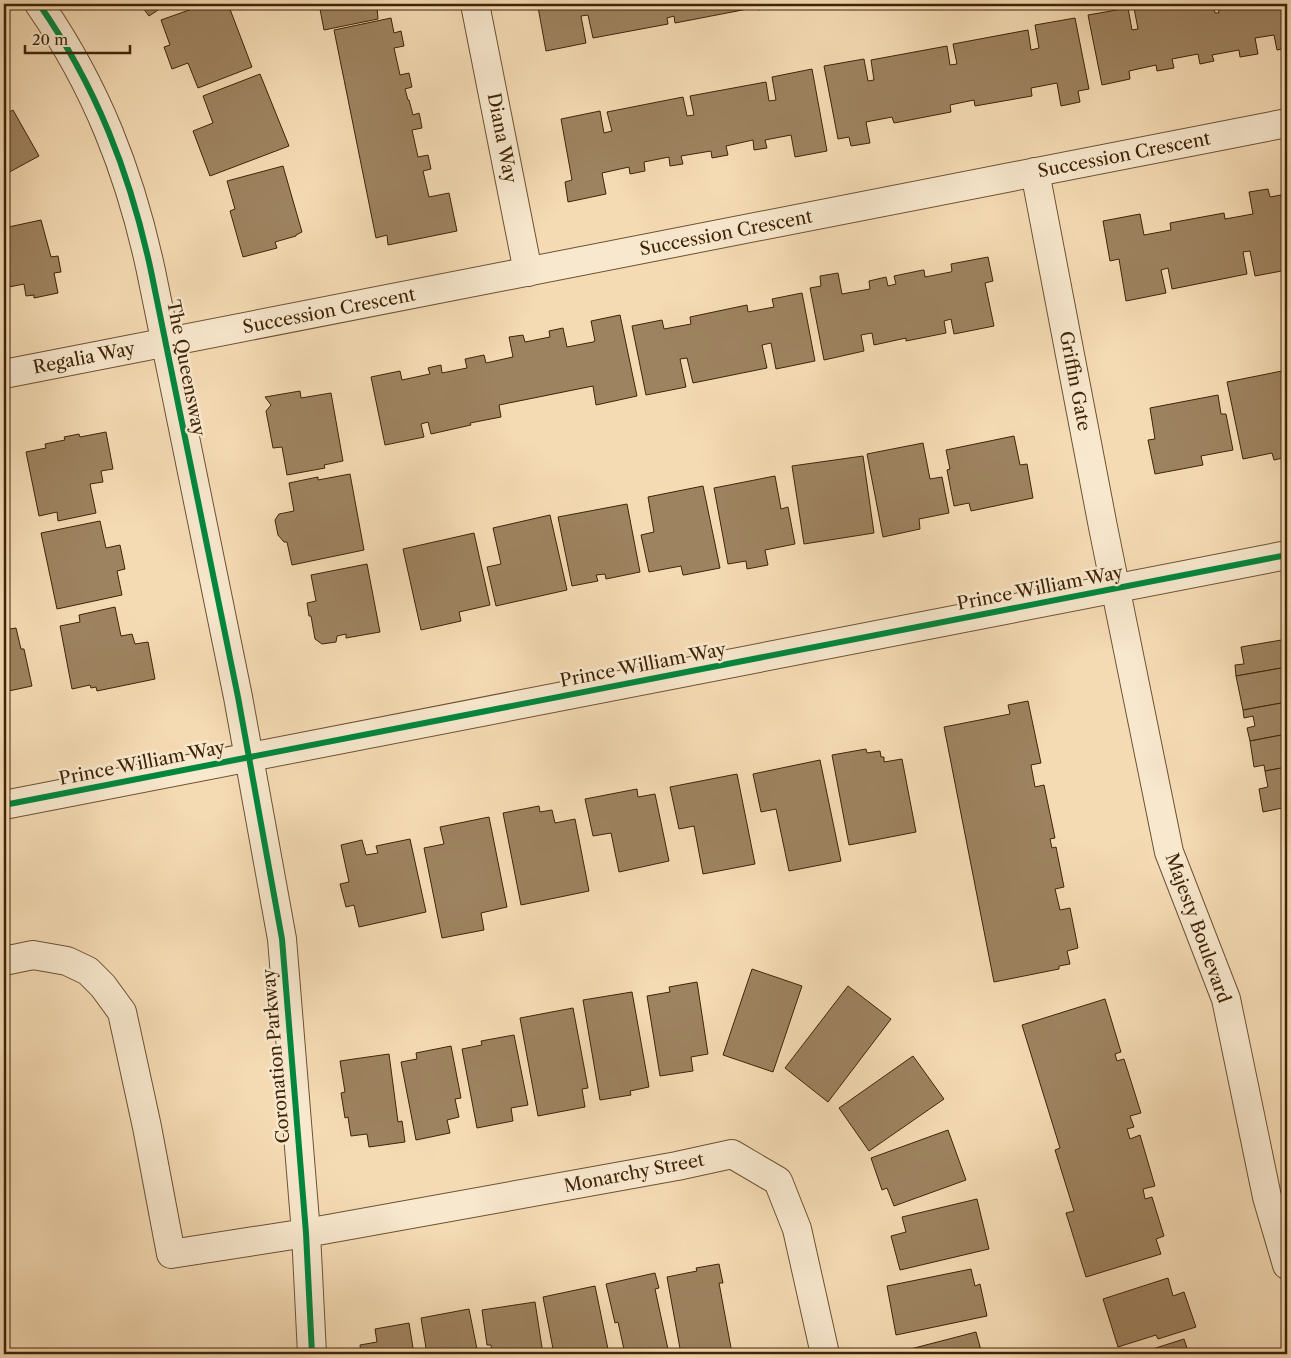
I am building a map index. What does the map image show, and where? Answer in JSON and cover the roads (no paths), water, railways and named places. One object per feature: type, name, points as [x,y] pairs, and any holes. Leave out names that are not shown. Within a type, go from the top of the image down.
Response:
[{"type":"street","name":"The Queensway","points":[[39,4],[62,40],[101,113],[120,159],[140,222],[250,758]]},
{"type":"street","name":"Diana Way","points":[[475,4],[528,272]]},
{"type":"street","name":"Succession Crescent","points":[[165,342],[1287,123]]},
{"type":"street","name":"Griffin Gate","points":[[1035,172],[1115,589]]},
{"type":"street","name":"Regalia Way","points":[[4,374],[165,342]]},
{"type":"street","name":"Prince William Way","points":[[4,805],[1287,555]]},
{"type":"street","name":"Majesty Boulevard","points":[[1115,589],[1169,852],[1226,999],[1267,1197],[1286,1258]]},
{"type":"street","name":"Coronation Parkway","points":[[250,758],[282,939],[306,1233],[312,1354]]},
{"type":"street","name":"Monarchy Street","points":[[4,961],[33,955],[67,961],[88,971],[103,986],[122,1012],[172,1254],[306,1233],[677,1166],[732,1154],[778,1181],[798,1229],[825,1354]]}]
